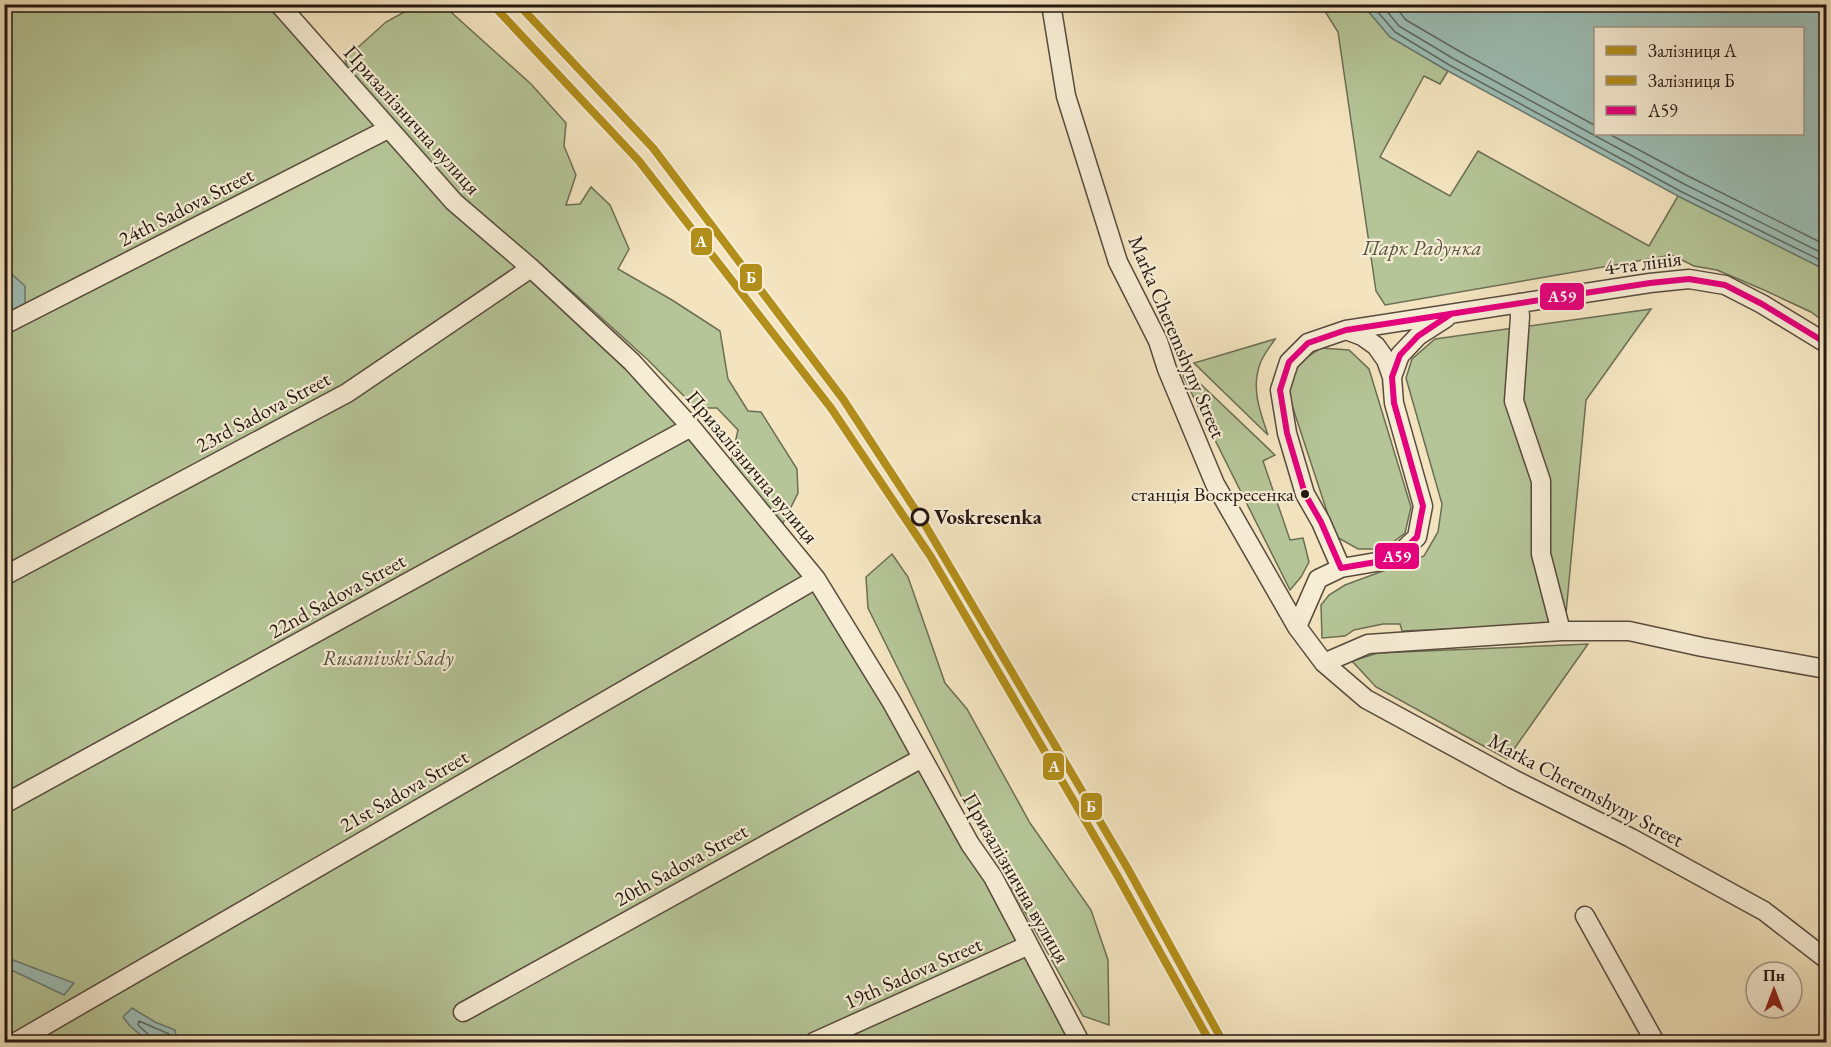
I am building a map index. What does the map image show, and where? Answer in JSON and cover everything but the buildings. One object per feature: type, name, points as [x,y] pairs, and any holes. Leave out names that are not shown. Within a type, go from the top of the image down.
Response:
[{"type":"street","name":"Призалізнична вулиця","points":[[279,4],[454,202],[531,268],[632,362],[691,427],[816,579],[891,701],[970,844],[993,877],[1080,1042]]},
{"type":"street","name":"Marka Cheremshyny Street","points":[[1051,4],[1066,96],[1118,262],[1158,341],[1167,369],[1215,484],[1296,627],[1324,663],[1366,699],[1513,779],[1631,838],[1764,911],[1827,959]]},
{"type":"street","name":"24th Sadova Street","points":[[4,325],[388,129]]},
{"type":"street","name":"23rd Sadova Street","points":[[4,576],[347,393],[531,268]]},
{"type":"street","name":"4-та лінія","points":[[1341,568],[1321,522],[1305,494],[1287,433],[1280,390],[1288,362],[1308,343],[1346,330],[1689,279],[1725,285],[1827,343]]},
{"type":"street","points":[[1519,303],[1514,401],[1541,481],[1541,554],[1561,631]]},
{"type":"street","name":"4-та лінія","points":[[1392,377],[1400,355],[1418,336],[1451,314]]},
{"type":"street","points":[[1296,627],[1318,579],[1341,568],[1394,559],[1417,537],[1423,506],[1394,404],[1392,377],[1386,360],[1376,346],[1362,336],[1346,330]]},
{"type":"street","name":"22nd Sadova Street","points":[[4,804],[691,427]]},
{"type":"street","name":"21st Sadova Street","points":[[16,1042],[816,579]]},
{"type":"street","points":[[1324,663],[1368,644],[1561,631],[1629,631],[1702,647],[1827,669]]},
{"type":"street","name":"20th Sadova Street","points":[[463,1012],[921,758]]},
{"type":"street","points":[[1585,916],[1655,1042]]},
{"type":"street","name":"19th Sadova Street","points":[[814,1042],[1029,945]]},
{"type":"green space","name":"Rusanivski Sady","points":[[5,4],[275,5],[509,259],[643,362],[811,573],[1088,1042],[5,1042]]},
{"type":"green space","points":[[417,5],[443,5],[531,84],[566,123],[564,146],[576,175],[566,205],[580,204],[591,187],[610,205],[629,249],[618,269],[720,331],[728,379],[748,411],[761,412],[797,469],[798,493],[783,523],[731,461],[738,430],[717,408],[696,408],[648,360],[575,294],[451,189],[350,79],[345,59],[386,22]]},
{"type":"green space","name":"Парк Радунка","points":[[1321,5],[1363,5],[1390,37],[1448,71],[1440,84],[1424,76],[1380,157],[1450,196],[1478,151],[1649,246],[1678,196],[1826,270],[1826,323],[1811,312],[1764,290],[1717,270],[1694,266],[1672,255],[1385,305],[1376,291],[1338,32]]},
{"type":"green space","points":[[1651,309],[1586,400],[1565,624],[1402,631],[1400,624],[1383,624],[1354,630],[1345,636],[1322,638],[1321,605],[1329,595],[1345,585],[1424,556],[1438,532],[1442,504],[1406,378],[1412,359],[1435,339]]},
{"type":"green space","points":[[1275,339],[1261,361],[1256,382],[1260,409],[1268,435],[1194,363]]},
{"type":"green space","points":[[1321,348],[1349,350],[1369,369],[1411,507],[1405,533],[1384,549],[1358,549],[1335,536],[1287,390],[1297,364]]},
{"type":"green space","points":[[1188,372],[1275,455],[1263,461],[1290,540],[1303,538],[1309,562],[1301,577],[1290,590],[1183,376]]},
{"type":"green space","points":[[892,554],[908,577],[945,683],[967,709],[1030,823],[1091,910],[1108,960],[1109,1025],[1083,1016],[969,812],[868,608],[866,577]]},
{"type":"green space","points":[[1588,644],[1507,759],[1376,687],[1352,661],[1378,653]]},
{"type":"water","points":[[1363,5],[1826,5],[1826,270],[1678,196],[1390,37]]},
{"type":"water","points":[[5,268],[25,286],[25,315],[5,321]]},
{"type":"water","points":[[5,957],[74,983],[64,995],[5,967]]},
{"type":"water","points":[[132,1008],[155,1022],[175,1030],[177,1042],[149,1042],[123,1017]]},
{"type":"rail line","name":"A","points":[[492,4],[639,161],[831,408],[931,557],[1117,875],[1210,1042]]},
{"type":"rail line","name":"Б","points":[[518,4],[653,148],[843,399],[924,523],[1128,869],[1223,1042]]},
{"type":"transit line","name":"А59","points":[[1451,314],[1418,336],[1400,355],[1392,377],[1394,403],[1423,506],[1417,537],[1394,559],[1341,568],[1321,522],[1305,494],[1287,433],[1280,390],[1289,362],[1308,343],[1346,330],[1650,283],[1689,279],[1725,285],[1762,304],[1826,343]]},
{"type":"place","name":"станція Воскресенка","points":[[1305,494]]},
{"type":"place","name":"Voskresenka","points":[[920,517]]}]
